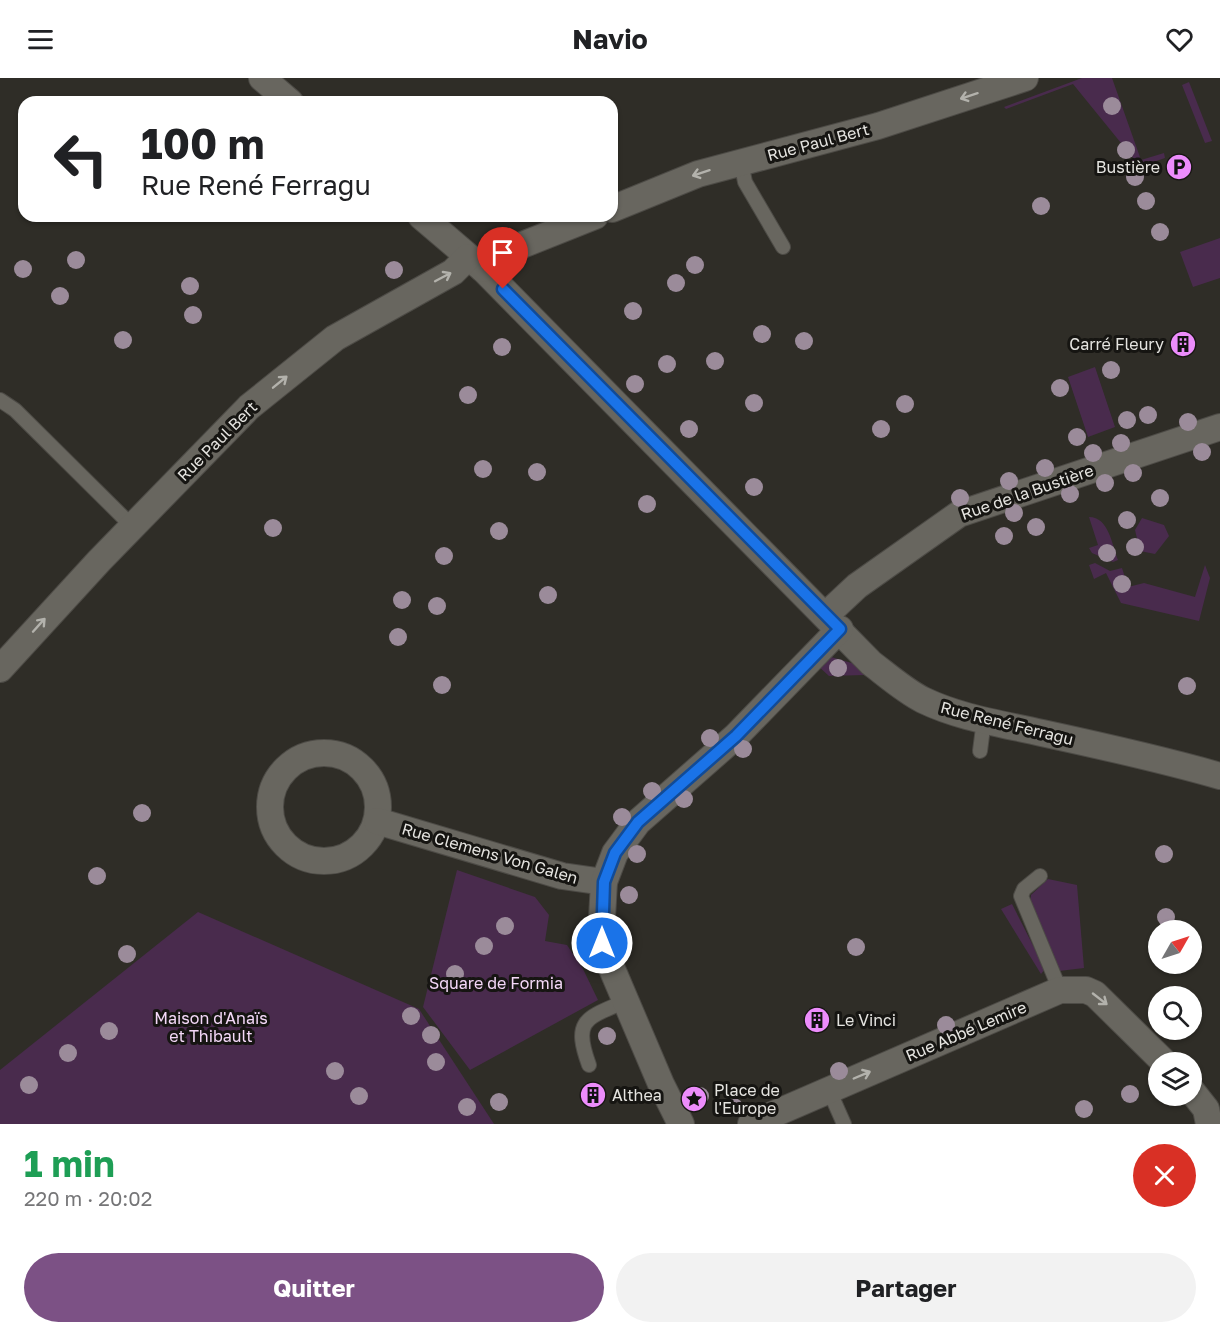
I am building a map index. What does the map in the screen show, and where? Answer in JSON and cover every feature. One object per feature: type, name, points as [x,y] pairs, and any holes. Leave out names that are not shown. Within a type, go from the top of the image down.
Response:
[{"type":"street","points":[[262,78],[283,96]]},
{"type":"street","name":"Rue Paul Bert","points":[[618,207],[698,174],[878,126],[1025,78]]},
{"type":"street","name":"Rue René Ferragu","points":[[428,222],[475,263],[833,622],[871,663],[921,699],[943,709],[984,720],[1164,759],[1220,776]]},
{"type":"street","name":"Rue Paul Bert","points":[[0,669],[99,561],[249,407],[335,338],[453,272],[580,222]]},
{"type":"street","name":"Rue de la Bustière","points":[[681,1124],[602,943],[604,882],[615,853],[638,822],[736,736],[833,622],[857,586],[959,514],[1220,427]]},
{"type":"street","points":[[327,752],[343,755],[357,763],[368,775],[376,789],[379,805],[377,821],[371,835],[350,855],[336,860],[322,861],[294,852],[283,842],[270,816],[270,800],[283,770],[296,760],[311,754],[327,752]]},
{"type":"street","name":"Rue Clemens Von Galen","points":[[377,821],[562,876],[604,882]]},
{"type":"street","name":"Rue Abbé Lemire","points":[[751,1124],[1060,990],[1086,990],[1095,994],[1154,1052]]},
{"type":"street","points":[[1202,1104],[1206,1109],[1209,1124]]},
{"type":"lane","points":[[741,162],[745,182],[783,247]]},
{"type":"lane","points":[[0,400],[15,410],[132,527]]},
{"type":"lane","points":[[980,751],[984,720]]},
{"type":"lane","points":[[1040,876],[1024,889],[1021,896],[1060,990]]},
{"type":"lane","points":[[589,1065],[581,1044],[584,1024],[591,1017],[626,1001]]},
{"type":"lane","points":[[830,1089],[844,1124]]},
{"type":"green space","points":[[1082,78],[1112,78],[1141,160],[1164,153],[1165,158],[1118,174],[1134,159],[1073,84],[1006,109],[1004,107]]},
{"type":"green space","points":[[1189,82],[1212,141],[1205,143],[1182,85]]},
{"type":"green space","points":[[1220,238],[1220,278],[1193,287],[1180,252]]},
{"type":"green space","points":[[1095,367],[1115,427],[1088,437],[1068,377]]},
{"type":"green space","points":[[1089,517],[1096,518],[1105,527],[1118,560],[1113,562],[1092,553],[1089,548],[1098,545]]},
{"type":"green space","points":[[1142,518],[1164,525],[1169,536],[1155,554],[1140,551],[1135,530]]},
{"type":"green space","points":[[1095,563],[1110,571],[1122,568],[1128,587],[1144,583],[1195,597],[1205,565],[1210,578],[1199,621],[1121,603],[1106,573],[1094,579],[1089,565]]},
{"type":"green space","points":[[831,657],[855,664],[867,673],[865,675],[829,676],[816,664]]},
{"type":"green space","name":"Square de Formia","points":[[457,870],[535,897],[549,915],[545,941],[567,945],[583,969],[598,1000],[470,1070],[423,1007]]},
{"type":"green space","points":[[1048,879],[1077,885],[1084,968],[1059,971],[1030,905],[1031,895]]},
{"type":"green space","points":[[1012,904],[1045,969],[1041,974],[1001,909]]},
{"type":"green space","name":"Maison d'Anaïs et Thibault","points":[[198,912],[419,1009],[494,1124],[0,1124],[0,1070]]},
{"type":"place","name":"Bustière","points":[[1179,167]]},
{"type":"place","name":"Carré Fleury","points":[[1183,344]]},
{"type":"place","name":"Le Vinci","points":[[817,1020]]},
{"type":"place","name":"Althea","points":[[593,1095]]},
{"type":"place","name":"Place de l'Europe","points":[[694,1099]]},
{"type":"route","points":[[503,289],[840,629],[736,736],[638,822],[615,853],[604,882],[602,943]]}]
